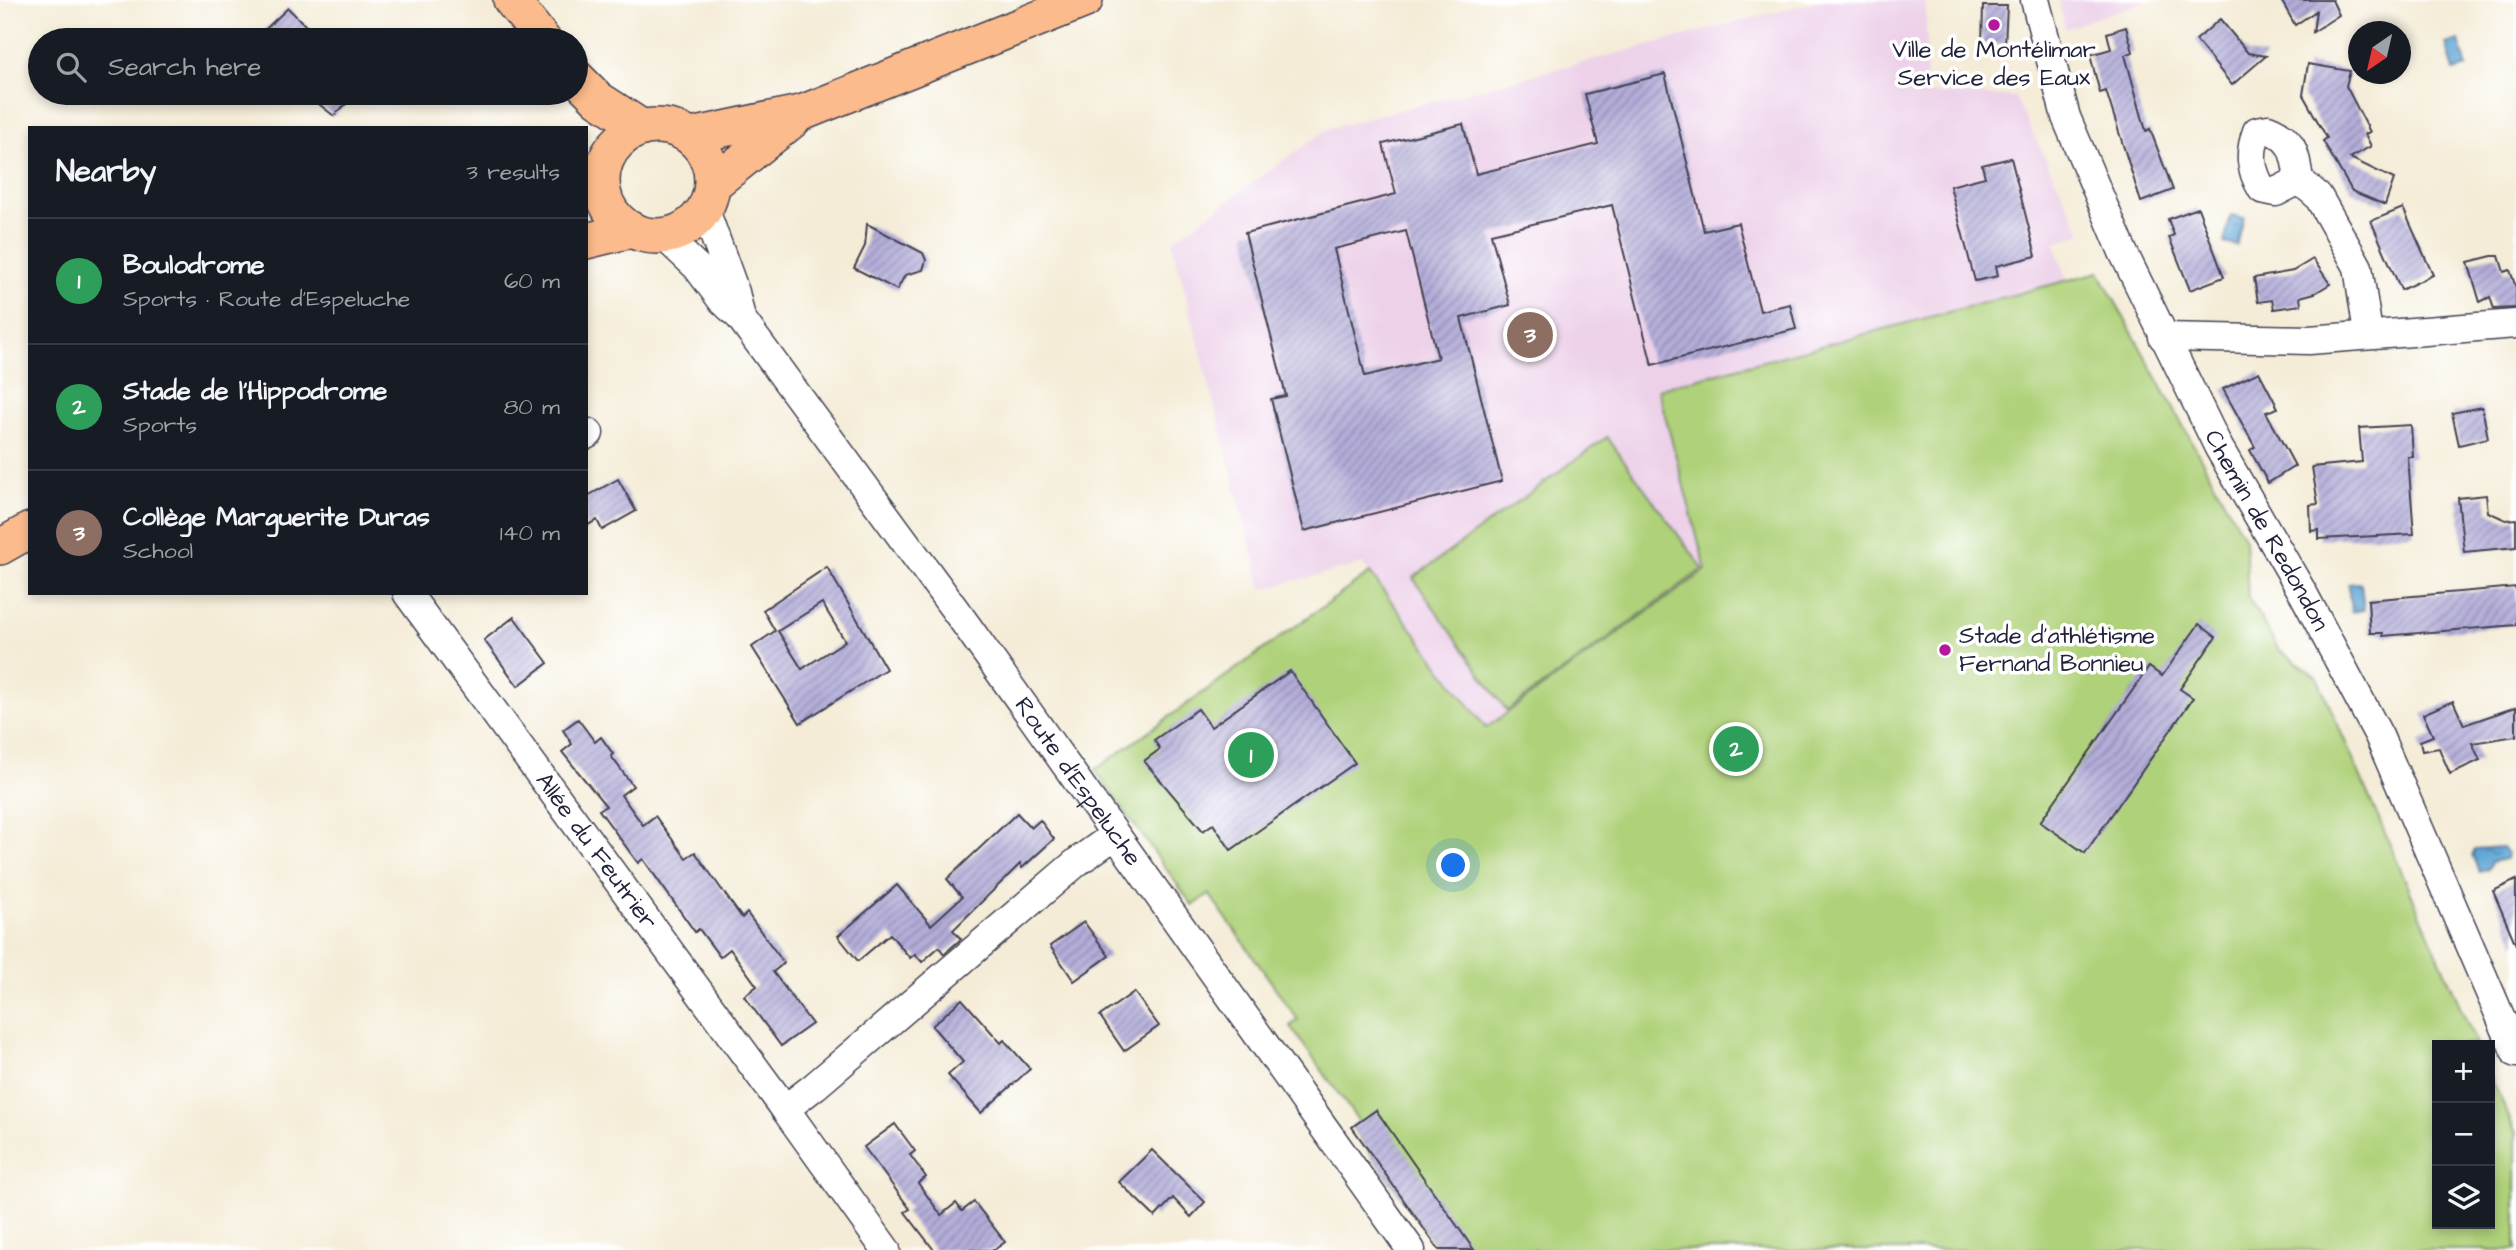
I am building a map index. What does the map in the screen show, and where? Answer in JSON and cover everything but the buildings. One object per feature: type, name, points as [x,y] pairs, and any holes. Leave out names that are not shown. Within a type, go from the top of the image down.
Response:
[{"type":"main road","points":[[512,0],[534,28]]},
{"type":"main road","points":[[691,136],[804,111],[1085,0]]},
{"type":"main road","points":[[588,89],[598,99],[641,127]]},
{"type":"main road","points":[[582,105],[608,155]]},
{"type":"main road","points":[[588,241],[647,233],[680,232],[694,223],[709,197],[804,111]]},
{"type":"main road","points":[[647,233],[617,220],[608,206],[594,196],[608,155],[616,143],[641,127],[658,125],[676,128],[691,136],[703,149],[711,166],[709,197]]},
{"type":"main road","points":[[0,547],[28,531]]},
{"type":"street","name":"Chemin de Redondon","points":[[2035,0],[2066,117],[2163,337],[2219,448],[2327,637],[2379,736],[2516,1053]]},
{"type":"street","points":[[2299,180],[2318,197],[2358,267],[2368,333]]},
{"type":"street","name":"Route d'Espeluche","points":[[709,197],[740,317]]},
{"type":"street","name":"Route d'Espeluche","points":[[647,233],[697,267],[721,299],[740,317],[960,616],[1411,1250]]},
{"type":"street","points":[[2163,337],[2309,340],[2368,333],[2516,324]]},
{"type":"street","name":"Allée du Feutrier","points":[[408,595],[886,1250]]},
{"type":"street","points":[[785,1109],[1077,862],[1115,835]]},
{"type":"shaded area","points":[[1822,0],[1926,0],[1927,93],[2015,97],[2082,233],[2055,243],[2067,281],[1659,389],[1706,570],[1486,728],[1363,564],[1262,589],[1172,241],[1327,129]]},
{"type":"shaded area","points":[[2059,0],[2148,0],[2065,29]]},
{"type":"green space","points":[[2099,272],[2245,539],[2248,597],[2279,650],[2317,677],[2475,1040],[2432,1040],[2432,1229],[2495,1229],[2495,1086],[2516,1133],[2516,1250],[1439,1250],[1352,1127],[1359,1122],[1290,1026],[1298,1020],[1209,894],[1193,906],[1095,770],[1370,573],[1486,728],[1706,570],[1658,389]]},
{"type":"green space","points":[[1607,437],[1703,569],[1507,711],[1413,578]]},
{"type":"water","points":[[2459,40],[2467,67],[2454,71],[2446,44]]},
{"type":"water","points":[[2231,215],[2244,218],[2237,246],[2224,243]]},
{"type":"water","points":[[2361,583],[2364,610],[2351,612],[2348,584]]},
{"type":"water","points":[[2502,847],[2507,853],[2506,859],[2491,862],[2488,869],[2479,871],[2472,855],[2475,849]]},
{"type":"place","name":"Ville de Montélimar Service des Eaux","points":[[1994,25]]},
{"type":"place","name":"Collège Marguerite Duras","points":[[1530,335]]},
{"type":"place","name":"Stade d'athlétisme Fernand Bonnieu","points":[[1945,650]]},
{"type":"place","name":"Stade de l'Hippodrome","points":[[1736,749]]},
{"type":"place","name":"Boulodrome","points":[[1251,755]]}]
